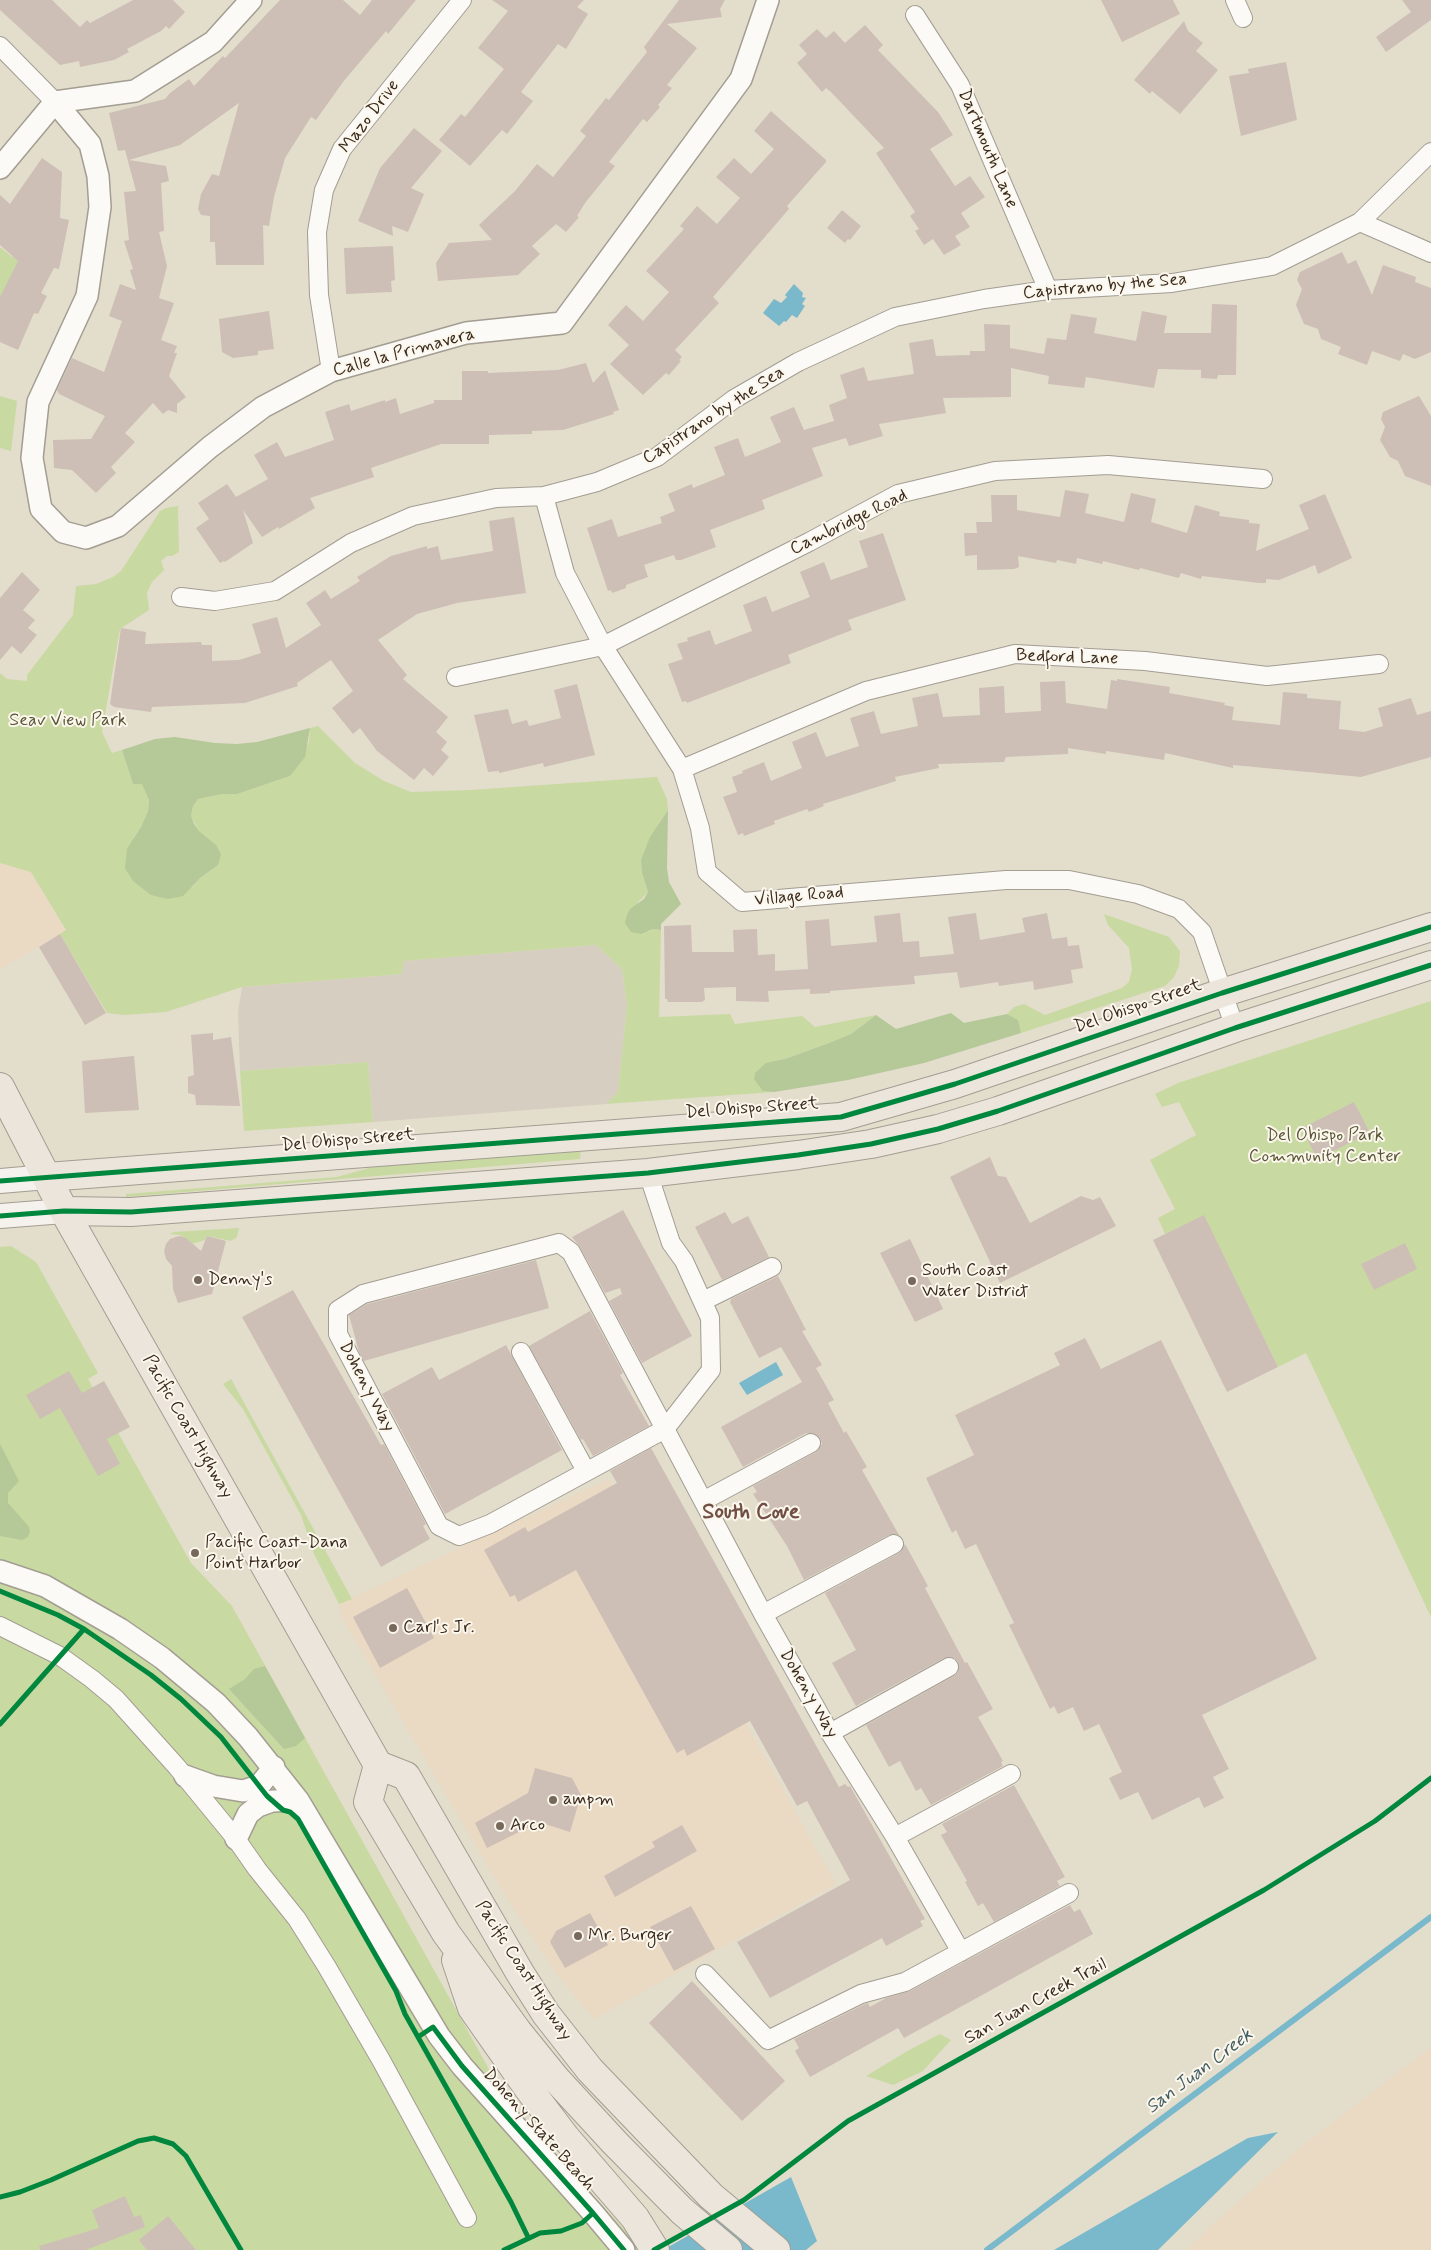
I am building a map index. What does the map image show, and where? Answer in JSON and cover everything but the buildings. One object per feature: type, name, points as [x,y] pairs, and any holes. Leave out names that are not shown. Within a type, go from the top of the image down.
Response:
[{"type":"main road","name":"Del Obispo Street","points":[[47,1177],[841,1116],[955,1084],[1222,993],[1431,927]]},
{"type":"main road","points":[[0,1216],[64,1211],[131,1212],[648,1173],[807,1154],[871,1144],[938,1129],[998,1111],[1235,1028],[1431,965]]},
{"type":"main road","name":"Pacific Coast Highway","points":[[0,1088],[64,1211],[378,1766],[406,1776],[520,1973],[546,2014],[590,2070],[710,2196],[776,2250]]},
{"type":"main road","points":[[0,1181],[47,1177]]},
{"type":"main road","name":"Pacific Coast Highway","points":[[378,1766],[368,1802],[446,1932],[518,2032],[556,2079],[615,2143],[682,2211],[728,2250]]},
{"type":"main road","points":[[446,1932],[472,2008],[566,2138],[635,2218],[651,2243]]},
{"type":"street","points":[[0,168],[55,102],[136,91],[213,42],[251,0]]},
{"type":"street","name":"Mazo Drive","points":[[331,371],[319,294],[317,232],[324,190],[342,149],[462,0]]},
{"type":"street","name":"Calle la Primavera","points":[[55,102],[90,144],[98,176],[100,207],[87,296],[38,402],[32,458],[41,509],[63,532],[86,538],[118,526],[210,447],[256,412],[331,371],[466,333],[562,323],[741,79],[768,0]]},
{"type":"street","points":[[1235,0],[1243,18]]},
{"type":"street","name":"Dartmouth Lane","points":[[915,15],[960,84],[1048,290]]},
{"type":"street","points":[[0,46],[55,102]]},
{"type":"street","name":"Capistrano by the Sea","points":[[181,597],[215,602],[275,591],[351,543],[413,516],[496,498],[544,496],[597,482],[657,457],[734,399],[798,362],[895,317],[984,299],[1048,290],[1172,283],[1272,266],[1360,222],[1431,152]]},
{"type":"street","points":[[1360,222],[1431,253]]},
{"type":"street","name":"Cambridge Road","points":[[456,676],[603,646],[809,542],[898,494],[995,471],[1108,465],[1262,480]]},
{"type":"street","name":"Village Road","points":[[544,496],[565,573],[603,646],[682,769],[700,828],[707,872],[742,902],[1006,880],[1069,880],[1138,894],[1179,909],[1202,932],[1235,1028]]},
{"type":"street","name":"Bedford Lane","points":[[682,769],[866,692],[1015,654],[1145,660],[1267,676],[1379,664]]},
{"type":"street","name":"Doheny Way","points":[[648,1173],[671,1243],[684,1261],[710,1318],[711,1370],[665,1429],[490,1524],[459,1536],[439,1526],[338,1334],[338,1310],[363,1294],[559,1244],[572,1252],[665,1429],[763,1614],[830,1733],[895,1837],[962,1952]]},
{"type":"street","points":[[702,1301],[772,1267]]},
{"type":"street","points":[[521,1352],[586,1472]]},
{"type":"street","points":[[703,1500],[811,1443]]},
{"type":"street","points":[[763,1614],[894,1544]]},
{"type":"street","name":"Doheny State Beach","points":[[0,1571],[45,1586],[120,1629],[155,1654],[216,1703],[274,1767],[298,1800],[439,2036],[462,2066],[594,2213],[624,2250]]},
{"type":"street","points":[[0,1626],[60,1656],[92,1679],[139,1723],[236,1839],[297,1919],[322,1959],[381,2060],[467,2218]]},
{"type":"street","points":[[830,1733],[949,1668]]},
{"type":"street","points":[[185,1776],[213,1786],[243,1791],[259,1786],[274,1767]]},
{"type":"street","points":[[895,1837],[1011,1774]]},
{"type":"street","points":[[236,1839],[248,1814],[258,1806],[272,1801],[298,1800]]},
{"type":"street","points":[[705,1974],[768,2040],[861,1994],[905,1982],[1069,1893]]},
{"type":"shaded area","points":[[0,863],[31,871],[66,931],[0,969]]},
{"type":"shaded area","points":[[596,945],[622,969],[627,1005],[618,1092],[606,1104],[373,1122],[368,1062],[240,1071],[238,1012],[242,987],[402,974],[403,961]]},
{"type":"shaded area","points":[[609,1479],[836,1884],[594,2019],[556,1973],[506,1897],[342,1618],[339,1604]]},
{"type":"shaded area","points":[[1431,2047],[1431,2250],[1187,2250],[1212,2225],[1301,2147]]},
{"type":"green space","points":[[43,223],[0,300],[0,247],[12,257]]},
{"type":"green space","points":[[0,396],[17,401],[11,451],[0,448]]},
{"type":"green space","name":"Seav View Park","points":[[178,506],[179,552],[172,556],[167,556],[161,561],[164,570],[152,582],[147,593],[149,610],[120,629],[102,732],[112,753],[122,750],[133,784],[142,783],[149,800],[148,811],[134,837],[192,887],[200,878],[218,865],[216,845],[199,831],[191,817],[193,806],[198,799],[222,794],[237,794],[290,776],[309,742],[310,728],[318,726],[355,763],[384,781],[411,792],[471,790],[657,777],[667,799],[668,810],[659,823],[641,860],[642,874],[648,892],[638,902],[648,932],[653,929],[661,930],[659,1017],[730,1014],[735,1024],[802,1016],[815,1027],[876,1015],[851,1034],[788,1058],[766,1063],[763,1091],[774,1092],[606,1104],[618,1092],[627,1005],[622,969],[596,945],[404,961],[402,974],[242,987],[166,1012],[124,1015],[107,1013],[60,934],[66,930],[31,872],[0,863],[0,673],[7,679],[27,681],[27,675],[73,615],[76,586],[96,584],[113,577],[121,571],[160,511]]},
{"type":"green space","points":[[310,728],[305,757],[290,776],[237,794],[222,794],[198,799],[193,806],[191,816],[194,824],[199,831],[216,845],[221,854],[218,865],[200,878],[183,896],[168,899],[151,895],[133,881],[125,868],[127,849],[142,825],[148,811],[149,800],[142,784],[133,784],[122,750],[155,739],[175,737],[215,743],[237,744],[257,742]]},
{"type":"green space","points":[[668,810],[667,868],[669,882],[681,904],[661,924],[661,930],[653,929],[641,934],[631,932],[625,923],[627,915],[630,909],[644,899],[648,892],[642,873],[641,860],[650,837]]},
{"type":"green space","points":[[1104,914],[1169,937],[1180,951],[1179,966],[1174,977],[1165,986],[1021,1033],[1018,1020],[1007,1014],[1014,1007],[1024,1004],[1045,1015],[1122,988],[1129,982],[1132,969],[1129,948],[1108,925]]},
{"type":"green space","name":"Del Obispo Park Community Center","points":[[1431,1001],[1431,1617],[1306,1353],[1278,1367],[1204,1216],[1165,1234],[1158,1218],[1175,1209],[1150,1160],[1196,1135],[1179,1102],[1162,1107],[1155,1094],[1178,1083]]},
{"type":"green space","points":[[951,1013],[964,1023],[1007,1014],[1018,1020],[1021,1033],[924,1063],[848,1080],[774,1092],[763,1091],[754,1079],[755,1073],[766,1063],[788,1058],[851,1034],[876,1015],[896,1029]]},
{"type":"green space","points":[[368,1062],[373,1122],[244,1131],[240,1071]]},
{"type":"green space","points":[[581,1148],[580,1159],[126,1197],[126,1194],[337,1177],[387,1163]]},
{"type":"green space","points":[[239,1228],[237,1237],[231,1241],[207,1236],[205,1240],[192,1244],[180,1235],[169,1234],[174,1232]]},
{"type":"green space","points":[[11,1246],[36,1262],[98,1373],[88,1379],[191,1563],[232,1606],[505,2098],[632,2238],[639,2250],[0,2250],[0,1247]]},
{"type":"green space","points":[[231,1379],[352,1599],[339,1604],[314,1554],[301,1515],[243,1409],[223,1384]]},
{"type":"green space","points":[[0,1444],[19,1481],[8,1493],[8,1503],[29,1527],[28,1537],[22,1540],[0,1536]]},
{"type":"green space","points":[[265,1666],[305,1738],[296,1746],[284,1749],[229,1689],[245,1679],[254,1669]]},
{"type":"green space","points":[[940,2034],[951,2040],[923,2071],[893,2085],[866,2076],[909,2050]]},
{"type":"water","points":[[794,284],[803,293],[802,297],[806,298],[802,304],[805,306],[797,318],[792,315],[779,326],[763,313],[774,299],[781,303],[787,297],[785,295]]},
{"type":"water","points":[[776,1362],[783,1375],[747,1395],[739,1383]]},
{"type":"water","points":[[1278,2132],[1158,2250],[1054,2250],[1248,2138]]},
{"type":"water","points":[[791,2177],[817,2241],[806,2250],[663,2250]]},
{"type":"waterway","name":"San Juan Creek","points":[[987,2250],[1431,1917]]},
{"type":"cycle path","points":[[0,1181],[841,1117],[955,1084],[1222,993],[1431,927]]},
{"type":"cycle path","points":[[0,1216],[64,1211],[131,1212],[648,1173],[871,1144],[938,1129],[998,1111],[1235,1028],[1431,965]]},
{"type":"cycle path","points":[[0,1591],[58,1615],[84,1629],[151,1675],[181,1699],[221,1737],[267,1796],[283,1810],[290,1812],[298,1819],[396,1991],[405,2014],[511,2202],[528,2237]]},
{"type":"cycle path","points":[[0,1724],[84,1629]]},
{"type":"cycle path","name":"San Juan Creek Trail","points":[[654,2250],[744,2200],[848,2121],[1264,1890],[1375,1821],[1431,1778]]},
{"type":"cycle path","points":[[418,2037],[433,2027],[462,2066],[624,2250]]},
{"type":"cycle path","points":[[0,2197],[20,2192],[51,2180],[138,2141],[154,2138],[173,2144],[186,2156],[241,2250]]},
{"type":"cycle path","points":[[504,2250],[540,2233],[561,2231],[582,2223],[593,2213]]},
{"type":"place","name":"Denny's","points":[[198,1280]]},
{"type":"place","name":"South Coast Water District","points":[[912,1281]]},
{"type":"place","name":"Pacific Coast-Dana Point Harbor","points":[[195,1553]]},
{"type":"place","name":"Carl's Jr.","points":[[393,1628]]},
{"type":"place","name":"ampm","points":[[553,1800]]},
{"type":"place","name":"Arco","points":[[500,1826]]},
{"type":"place","name":"Mr. Burger","points":[[578,1936]]},
{"type":"district","name":"South Cove","points":[[751,1513]]}]
